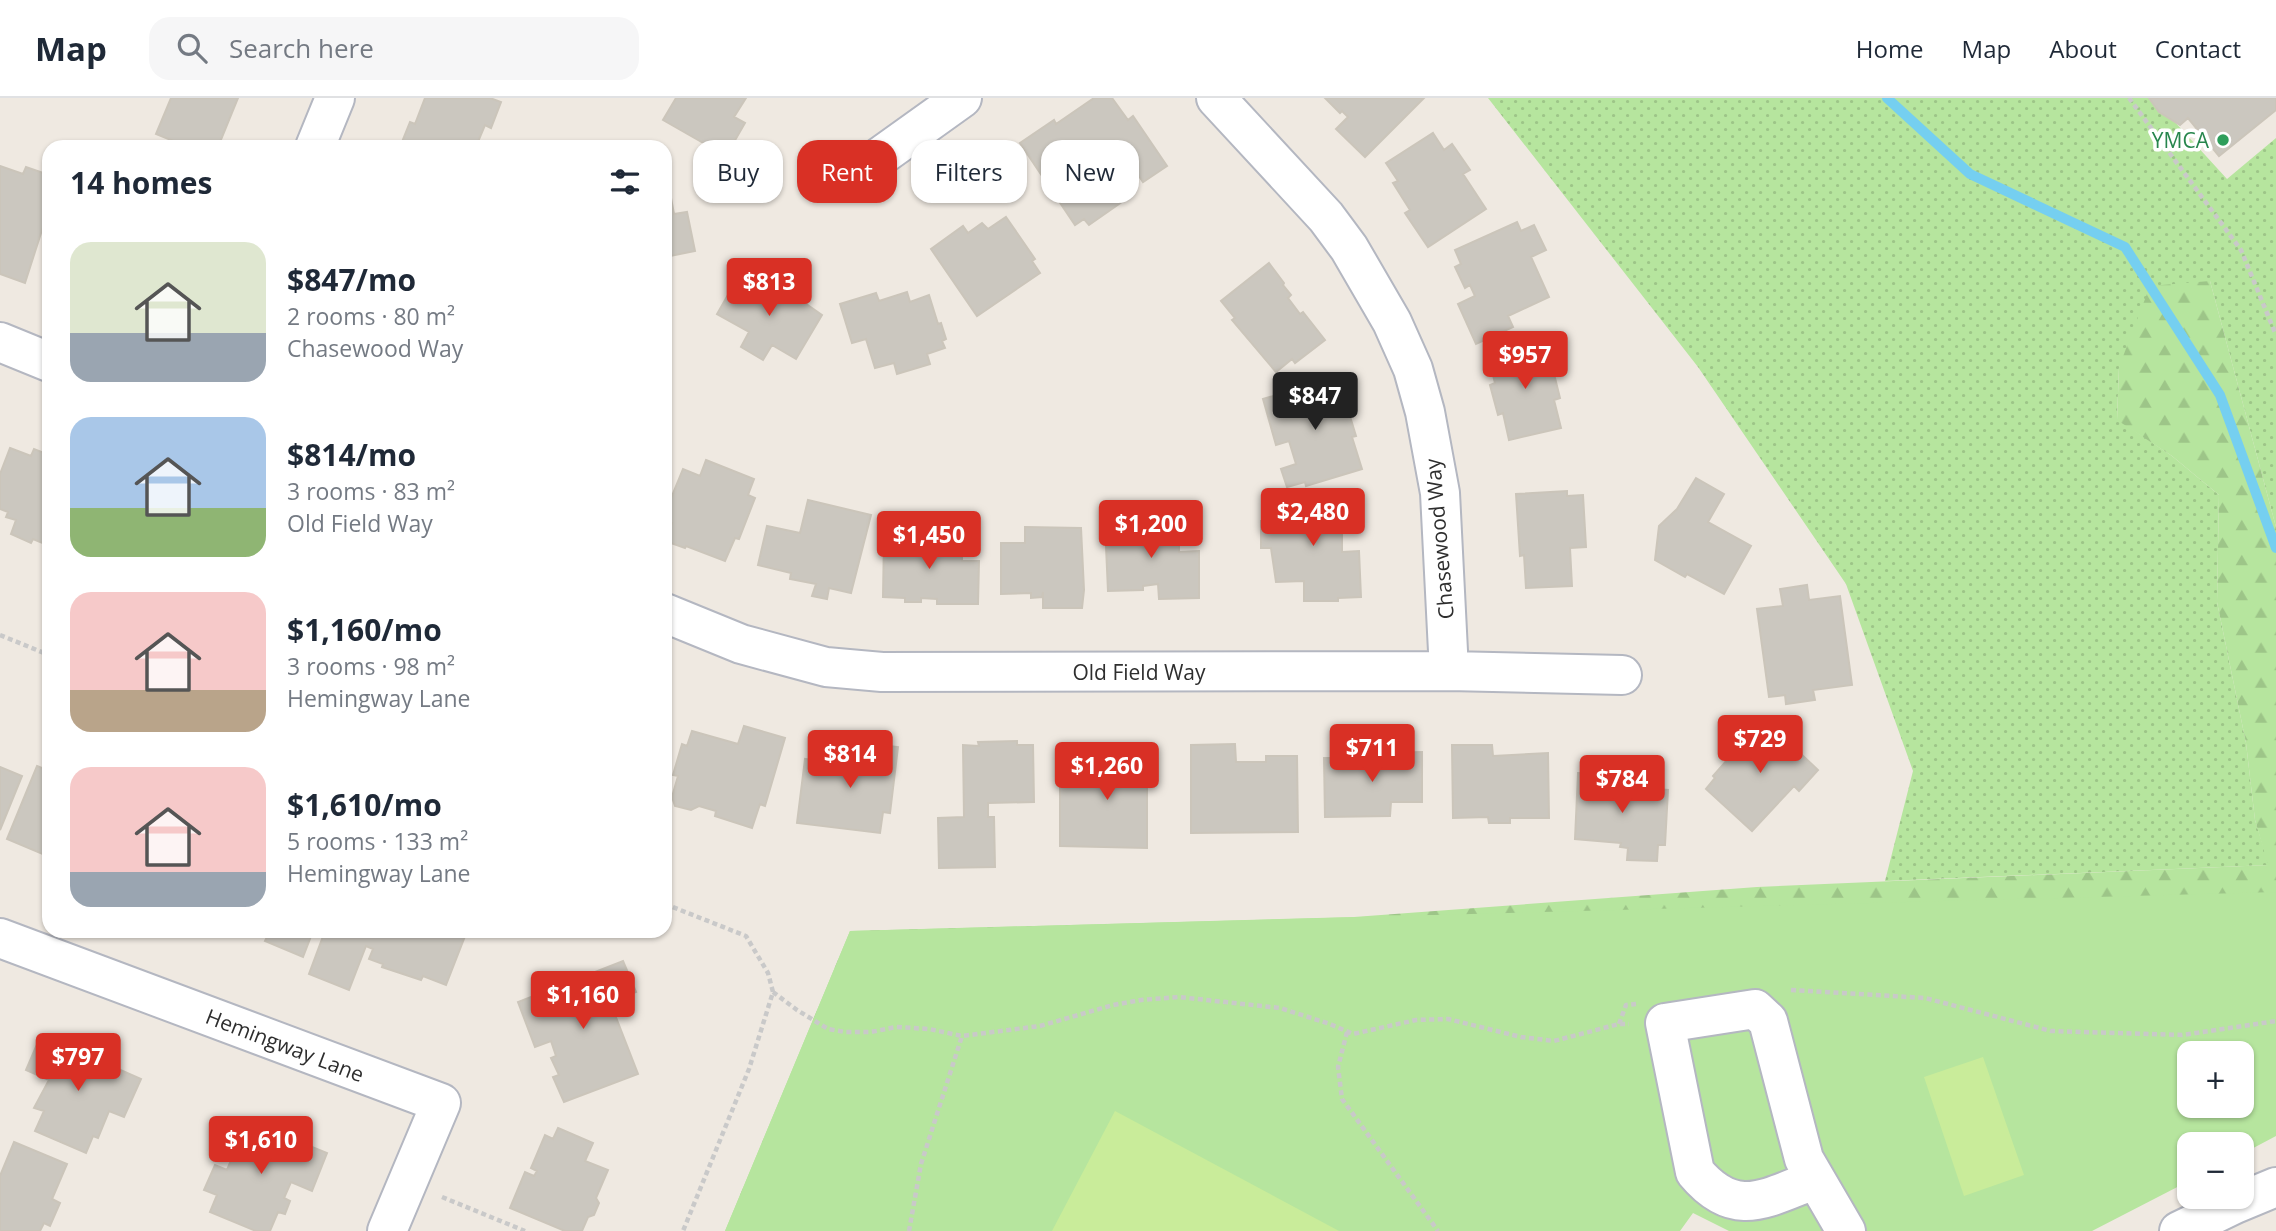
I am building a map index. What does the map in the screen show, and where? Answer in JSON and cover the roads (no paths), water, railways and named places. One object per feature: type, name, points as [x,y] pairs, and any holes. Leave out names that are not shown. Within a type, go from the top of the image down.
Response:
[{"type":"street","points":[[318,140],[335,98]]},
{"type":"street","points":[[897,145],[962,98]]},
{"type":"street","name":"Chasewood Way","points":[[1216,98],[1317,207],[1349,248],[1392,322],[1413,369],[1426,412],[1440,493],[1449,671]]},
{"type":"street","points":[[0,342],[42,359]]},
{"type":"street","name":"Old Field Way","points":[[672,616],[753,647],[826,667],[882,672],[1449,671],[1622,675]]},
{"type":"street","name":"Hemingway Lane","points":[[0,938],[441,1103],[387,1231]]},
{"type":"street","points":[[1814,1180],[1765,1199],[1747,1202],[1731,1200],[1707,1187],[1695,1172],[1653,1013],[1755,1009],[1768,1021],[1804,1159],[1846,1231]]},
{"type":"street","points":[[2179,1231],[2235,1203],[2276,1187]]},
{"type":"waterway","points":[[1887,98],[1970,174],[2125,247],[2220,395],[2276,548]]},
{"type":"place","name":"YMCA","points":[[2223,140]]}]
